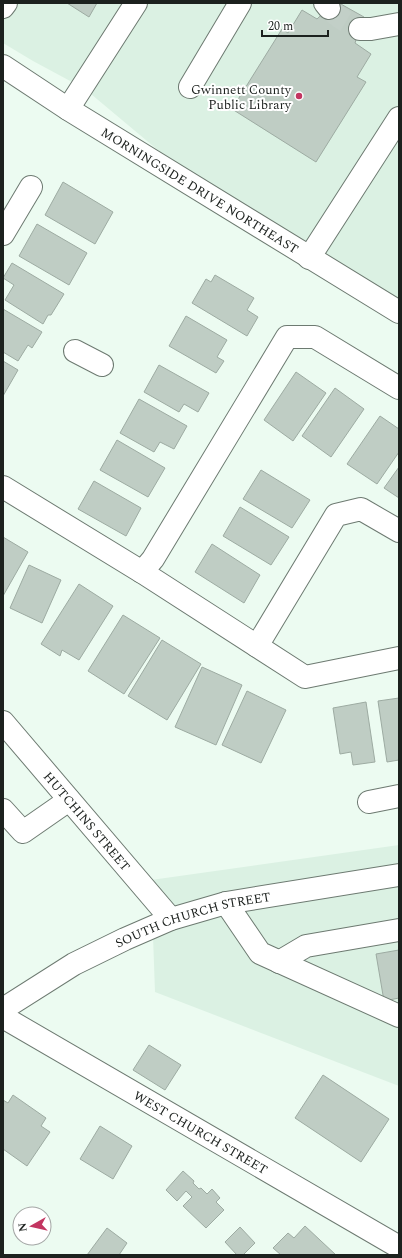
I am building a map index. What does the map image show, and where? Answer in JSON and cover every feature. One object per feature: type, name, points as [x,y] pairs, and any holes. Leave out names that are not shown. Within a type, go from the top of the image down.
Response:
[{"type":"street","points":[[3,7],[6,3]]},
{"type":"street","points":[[68,109],[136,3]]},
{"type":"street","points":[[190,87],[240,3]]},
{"type":"street","points":[[360,29],[371,29],[399,24]]},
{"type":"street","name":"MORNINGSIDE DRIVE NORTHEAST","points":[[3,66],[68,109],[399,312]]},
{"type":"street","points":[[309,258],[399,118]]},
{"type":"street","points":[[3,234],[31,187]]},
{"type":"street","points":[[142,572],[153,558],[287,336],[315,337],[399,388]]},
{"type":"street","points":[[75,351],[102,365]]},
{"type":"street","points":[[3,487],[142,572],[305,677],[399,658]]},
{"type":"street","points":[[257,646],[336,515],[361,509],[399,531]]},
{"type":"street","name":"HUTCHINS STREET","points":[[7,737],[69,800],[171,919]]},
{"type":"street","points":[[369,802],[399,796]]},
{"type":"street","points":[[3,810],[23,832],[69,800]]},
{"type":"street","name":"SOUTH CHURCH STREET","points":[[3,1009],[74,964],[125,939],[171,919],[226,903],[399,875]]},
{"type":"street","points":[[226,903],[260,953],[399,1016]]},
{"type":"street","points":[[279,962],[306,946],[399,930]]},
{"type":"street","name":"WEST CHURCH STREET","points":[[3,1017],[399,1247]]},
{"type":"shaded area","points":[[3,3],[399,3],[399,307],[233,213],[85,89],[3,43]]},
{"type":"shaded area","points":[[399,845],[399,1086],[155,992],[151,880]]},
{"type":"building","points":[[67,3],[97,3],[89,17]]},
{"type":"building","name":"Gwinnett County Public Library","points":[[334,3],[339,3],[364,17],[355,43],[371,54],[357,77],[366,82],[316,162],[232,109],[282,29],[288,33],[302,10],[317,19]]},
{"type":"building","points":[[63,182],[113,212],[95,244],[45,215]]},
{"type":"building","points":[[37,224],[87,253],[69,285],[19,256]]},
{"type":"building","points":[[12,263],[64,294],[51,315],[48,315],[43,324],[5,300],[14,285],[3,278]]},
{"type":"building","points":[[215,275],[254,298],[247,310],[258,317],[247,336],[192,303],[206,279],[211,282]]},
{"type":"building","points":[[3,309],[42,332],[32,348],[28,345],[18,361],[3,352]]},
{"type":"building","points":[[186,316],[227,340],[217,357],[224,361],[216,373],[169,346]]},
{"type":"building","points":[[3,361],[18,370],[3,396]]},
{"type":"building","points":[[159,365],[209,393],[198,412],[184,404],[179,412],[144,392]]},
{"type":"building","points":[[296,372],[326,393],[293,441],[264,420]]},
{"type":"building","points":[[335,388],[364,409],[331,457],[302,436]]},
{"type":"building","points":[[139,399],[187,426],[174,449],[160,442],[154,452],[120,433]]},
{"type":"building","points":[[380,416],[399,429],[399,452],[377,484],[347,464]]},
{"type":"building","points":[[117,440],[165,468],[148,497],[100,470]]},
{"type":"building","points":[[399,467],[399,498],[384,488]]},
{"type":"building","points":[[261,470],[310,500],[292,528],[243,499]]},
{"type":"building","points":[[94,481],[141,508],[126,536],[78,509]]},
{"type":"building","points":[[240,507],[289,537],[271,565],[223,536]]},
{"type":"building","points":[[3,537],[28,552],[3,596]]},
{"type":"building","points":[[212,544],[260,575],[244,603],[195,572]]},
{"type":"building","points":[[29,565],[61,580],[42,623],[10,608]]},
{"type":"building","points":[[79,584],[113,606],[79,660],[62,650],[60,656],[41,644]]},
{"type":"building","points":[[123,615],[160,638],[124,694],[88,671]]},
{"type":"building","points":[[162,640],[201,664],[167,720],[128,696]]},
{"type":"building","points":[[202,667],[242,685],[216,745],[175,727]]},
{"type":"building","points":[[247,691],[286,710],[261,763],[222,745]]},
{"type":"building","points":[[399,698],[399,760],[387,762],[378,701]]},
{"type":"building","points":[[366,702],[375,762],[353,765],[351,752],[340,754],[333,708]]},
{"type":"building","points":[[399,950],[399,998],[384,1001],[376,954]]},
{"type":"building","points":[[149,1045],[181,1065],[165,1090],[133,1070]]},
{"type":"building","points":[[323,1075],[389,1119],[361,1162],[295,1118]]},
{"type":"building","points":[[13,1095],[46,1118],[41,1126],[50,1132],[27,1166],[3,1149],[3,1100],[8,1103]]},
{"type":"building","points":[[100,1126],[132,1146],[113,1179],[80,1159]]},
{"type":"building","points":[[183,1171],[194,1181],[193,1183],[199,1189],[201,1188],[207,1194],[212,1189],[220,1198],[216,1202],[224,1210],[206,1228],[183,1206],[192,1197],[186,1191],[177,1201],[166,1190]]},
{"type":"building","points":[[305,1226],[336,1255],[281,1255],[273,1248],[288,1233],[294,1238]]},
{"type":"building","points":[[240,1227],[255,1243],[243,1255],[237,1255],[225,1242]]},
{"type":"building","points":[[107,1228],[127,1243],[119,1255],[87,1255]]},
{"type":"tunnel","points":[[329,8],[332,12],[360,29]]},
{"type":"place","name":"Gwinnett County Public Library","points":[[299,96]]}]
